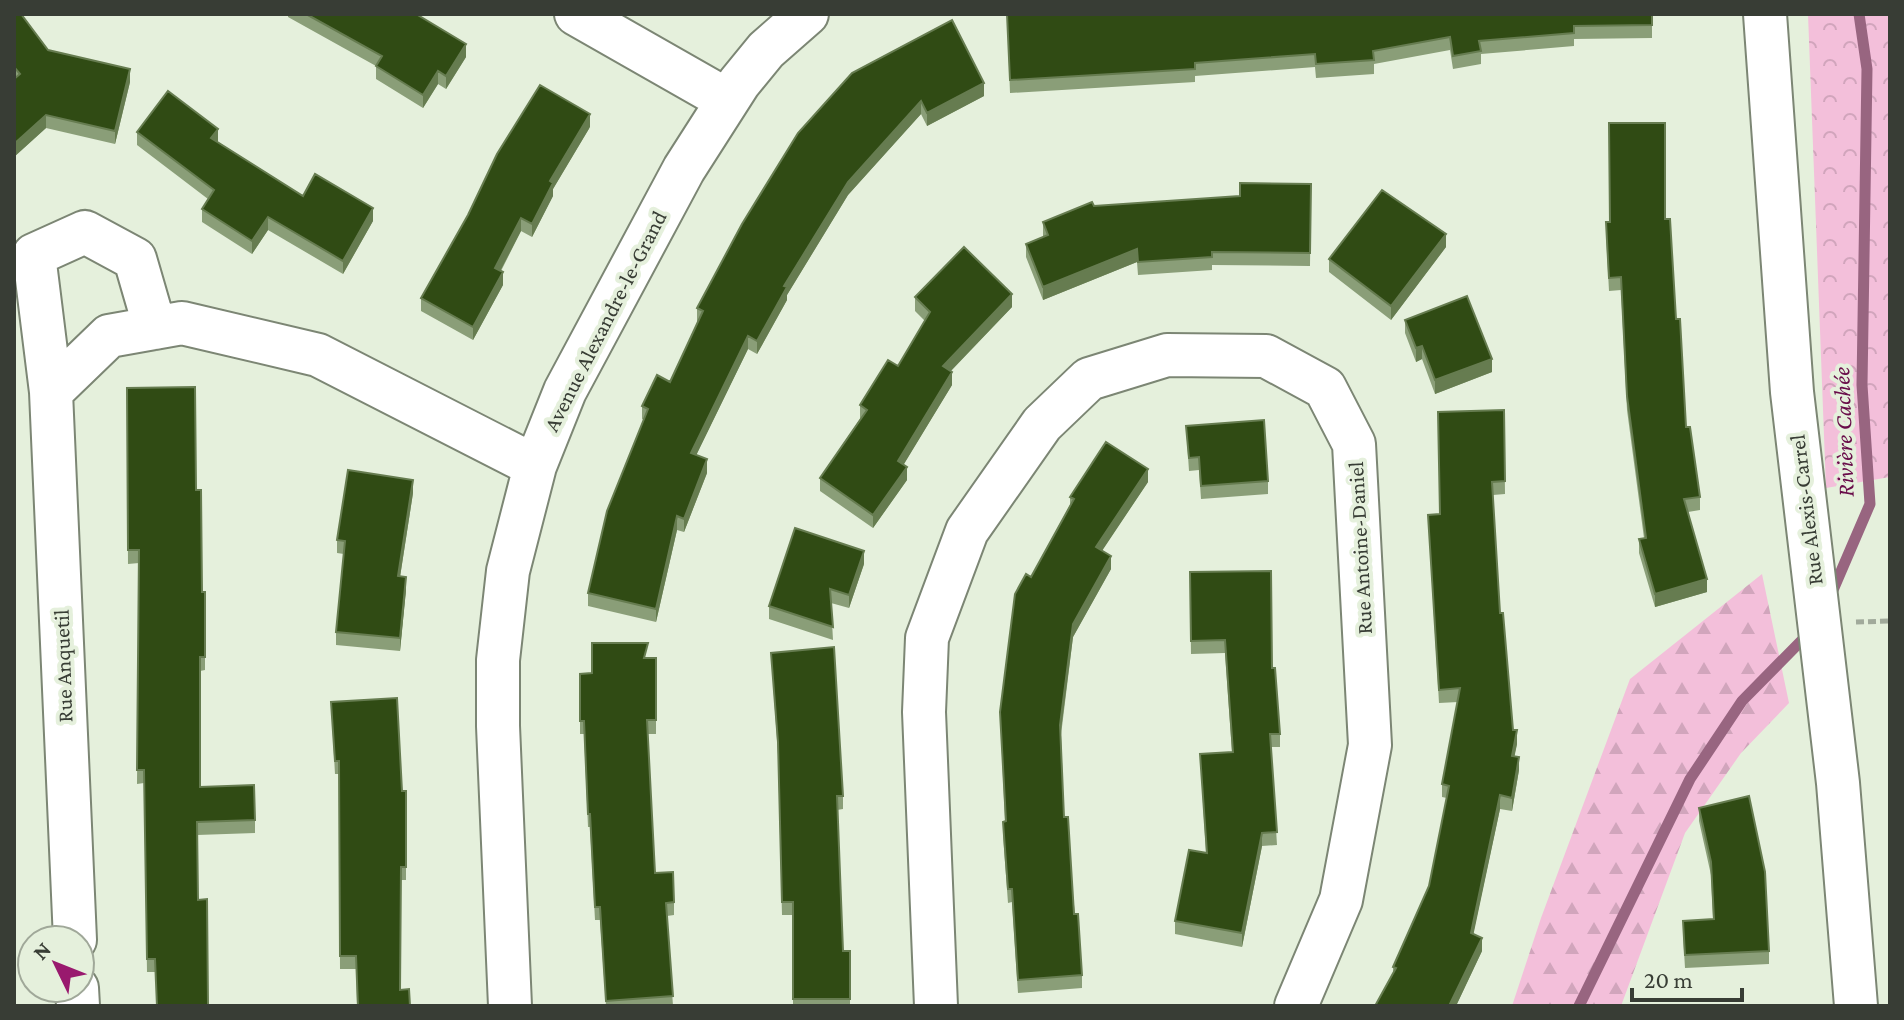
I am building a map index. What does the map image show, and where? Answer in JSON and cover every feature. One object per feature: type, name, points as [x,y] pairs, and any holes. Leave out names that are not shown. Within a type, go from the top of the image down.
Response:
[{"type":"street","points":[[576,14],[727,100]]},
{"type":"street","name":"Avenue Alexandre-le-Grand","points":[[510,1006],[498,660],[508,571],[535,466],[551,421],[571,380],[684,169],[727,100],[766,50],[807,14]]},
{"type":"street","name":"Rue Alexis-Carrel","points":[[1765,14],[1792,392],[1838,783],[1856,1006]]},
{"type":"street","name":"Rue Anquetil","points":[[74,924],[51,392],[34,255],[85,232],[135,259],[155,328]]},
{"type":"street","points":[[51,392],[109,336],[182,323],[318,355],[535,466]]},
{"type":"street","name":"Rue Antoine-Daniel","points":[[936,1006],[924,712],[927,638],[967,531],[1042,424],[1089,379],[1167,355],[1266,356],[1325,388],[1354,444],[1370,745],[1341,900],[1296,1006]]},
{"type":"green space","points":[[1808,14],[1890,14],[1890,477],[1826,488]]},
{"type":"green space","points":[[1762,574],[1789,703],[1741,753],[1685,833],[1621,1006],[1512,1006],[1541,918],[1630,679]]},
{"type":"building","points":[[15,14],[21,14],[48,50],[130,69],[115,131],[46,115],[14,144],[14,79],[20,74],[14,67]]},
{"type":"building","points":[[306,14],[416,14],[466,44],[446,76],[438,71],[423,95],[376,66],[382,56]]},
{"type":"building","points":[[1007,14],[1652,14],[1652,25],[1574,26],[1574,33],[1479,41],[1481,51],[1453,56],[1450,37],[1373,51],[1374,60],[1316,64],[1315,54],[1195,63],[1195,69],[1010,80]]},
{"type":"building","points":[[952,20],[984,83],[927,113],[921,101],[848,182],[784,286],[787,287],[757,341],[748,336],[691,453],[707,459],[684,519],[677,516],[656,609],[588,593],[607,511],[648,409],[642,406],[657,375],[670,382],[703,311],[697,308],[742,224],[798,133],[852,73]]},
{"type":"building","points":[[540,85],[590,114],[550,181],[553,183],[532,224],[521,218],[495,268],[503,272],[473,327],[421,298],[468,215],[497,154]]},
{"type":"building","points":[[168,91],[218,129],[211,138],[303,196],[315,174],[373,208],[343,261],[268,217],[252,241],[202,209],[214,190],[137,132]]},
{"type":"building","points":[[1609,123],[1665,123],[1665,219],[1670,219],[1686,427],[1690,427],[1700,497],[1684,499],[1707,579],[1655,594],[1639,539],[1646,538],[1627,396],[1621,277],[1609,278],[1606,222],[1610,222]]},
{"type":"building","points":[[1240,183],[1311,184],[1310,253],[1212,252],[1212,257],[1138,262],[1137,249],[1043,287],[1026,244],[1048,235],[1043,222],[1092,202],[1094,206],[1240,196]]},
{"type":"building","points":[[1382,190],[1446,234],[1391,306],[1329,259]]},
{"type":"building","points":[[964,247],[1012,294],[943,366],[952,372],[898,461],[907,467],[873,515],[820,478],[867,410],[860,405],[888,360],[898,366],[930,312],[915,297]]},
{"type":"building","points":[[1467,296],[1492,359],[1435,380],[1422,346],[1416,348],[1405,320]]},
{"type":"building","points":[[195,387],[196,490],[201,490],[202,592],[205,592],[205,657],[200,657],[200,787],[254,785],[255,820],[197,822],[198,900],[207,899],[208,1006],[157,1006],[155,959],[147,959],[144,770],[137,770],[139,550],[128,550],[127,388]]},
{"type":"building","points":[[1504,410],[1505,481],[1492,482],[1500,613],[1503,613],[1513,730],[1517,730],[1512,756],[1519,757],[1512,798],[1500,795],[1471,933],[1482,938],[1449,1006],[1375,1006],[1396,968],[1393,967],[1429,886],[1449,786],[1442,784],[1460,688],[1439,690],[1428,515],[1440,514],[1438,412]]},
{"type":"building","points":[[1264,420],[1268,481],[1201,486],[1199,457],[1189,458],[1186,426]]},
{"type":"building","points":[[1106,442],[1148,469],[1096,547],[1111,556],[1073,624],[1060,725],[1064,817],[1068,817],[1074,914],[1078,914],[1082,975],[1018,980],[1012,889],[1008,889],[1003,822],[1006,821],[1000,712],[1015,594],[1026,574],[1031,577],[1074,499],[1070,497]]},
{"type":"building","points":[[348,470],[413,480],[398,576],[406,577],[400,638],[336,632],[345,541],[337,540]]},
{"type":"building","points":[[795,528],[864,551],[849,595],[830,589],[833,627],[769,606]]},
{"type":"building","points":[[1271,571],[1272,668],[1275,668],[1280,734],[1270,734],[1277,832],[1262,833],[1242,933],[1175,921],[1189,850],[1207,853],[1200,754],[1233,752],[1225,640],[1191,641],[1190,572]]},
{"type":"building","points":[[592,643],[648,643],[644,658],[656,658],[656,720],[647,720],[655,873],[673,872],[674,902],[666,903],[673,996],[606,1001],[600,907],[595,907],[584,721],[580,721],[580,674],[592,673]]},
{"type":"building","points":[[834,647],[843,796],[837,796],[843,951],[850,951],[850,999],[793,999],[793,902],[782,902],[778,742],[771,653]]},
{"type":"building","points":[[397,698],[402,791],[406,791],[406,867],[401,867],[400,990],[409,989],[410,1006],[358,1006],[356,956],[340,956],[339,761],[335,761],[331,702]]},
{"type":"building","points":[[1749,796],[1765,872],[1769,951],[1685,955],[1683,921],[1714,919],[1711,862],[1699,808]]},
{"type":"waterway","name":"Rivière Cachée","points":[[1830,597],[1870,504],[1862,385],[1867,69],[1859,14]]},
{"type":"waterway","name":"Rivière Cachée","points":[[1579,1006],[1690,779],[1742,701],[1810,632]]}]
